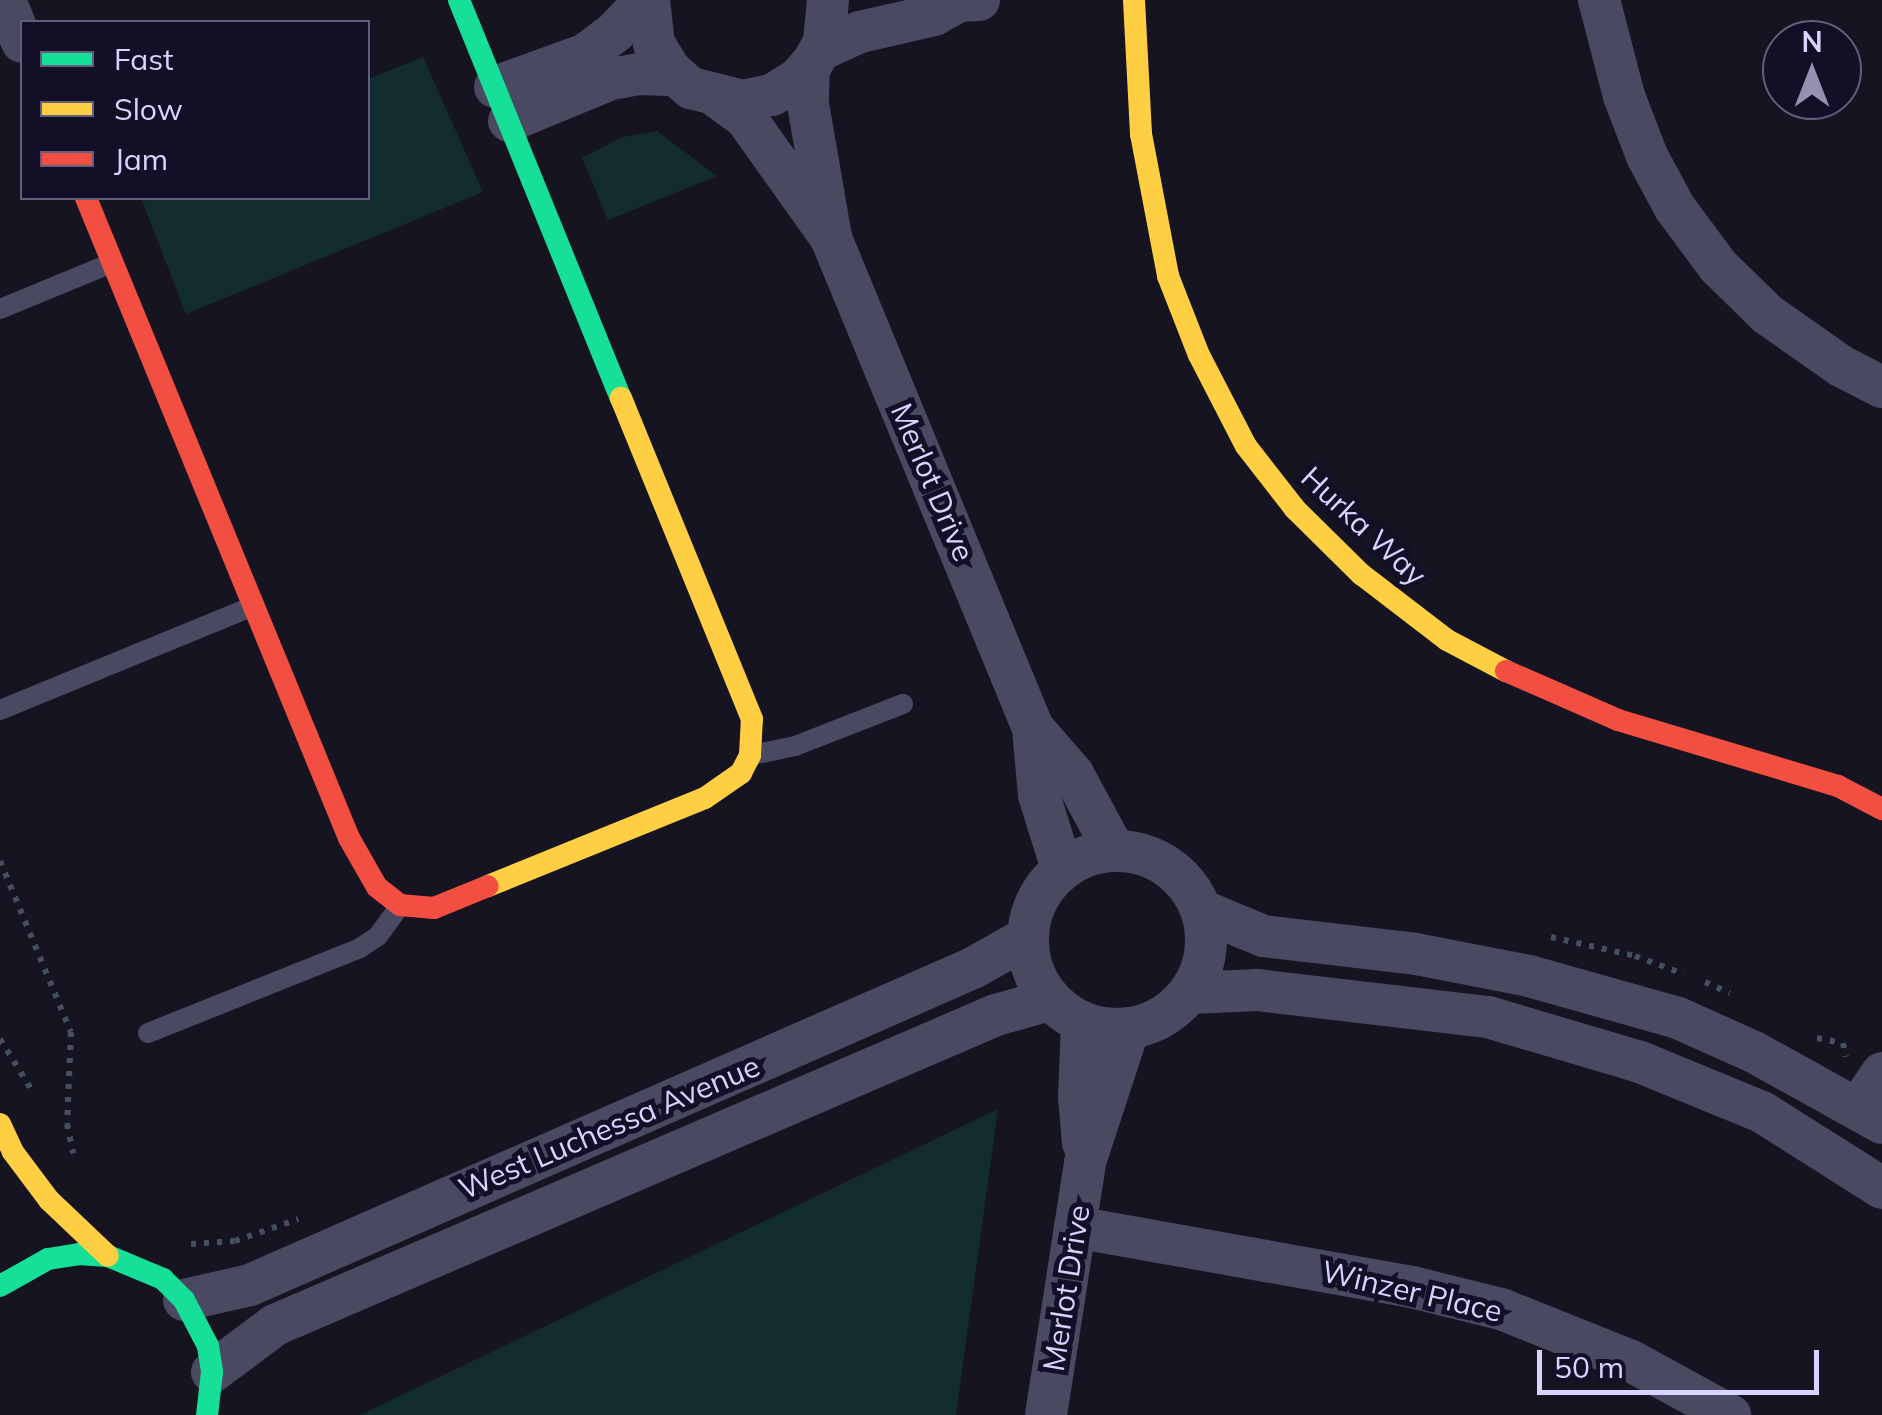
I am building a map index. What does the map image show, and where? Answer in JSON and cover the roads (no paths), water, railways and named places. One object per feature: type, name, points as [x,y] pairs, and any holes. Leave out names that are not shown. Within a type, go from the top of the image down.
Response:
[{"type":"street","points":[[6,0],[20,37]]},
{"type":"street","points":[[87,200],[349,838],[377,887],[400,905],[434,908],[705,798],[741,773],[750,755],[752,719],[745,696],[459,0]]},
{"type":"street","points":[[502,104],[586,54],[647,0]]},
{"type":"street","points":[[647,0],[654,44],[676,75]]},
{"type":"street","name":"Merlot Drive","points":[[828,0],[829,20],[814,58],[808,104],[831,238],[1033,728],[1040,795],[1062,870],[1040,892],[1028,937],[1036,982],[1066,1012],[1084,1162]]},
{"type":"street","points":[[717,98],[743,101],[772,95],[814,58],[860,32],[934,15],[958,0],[980,0]]},
{"type":"street","name":"Hurka Way","points":[[1134,0],[1141,134],[1153,215],[1168,276],[1198,355],[1246,446],[1295,509],[1361,574],[1448,640],[1530,684],[1618,720],[1838,786],[1882,809]]},
{"type":"street","points":[[1598,0],[1624,96],[1647,156],[1675,208],[1718,266],[1767,314],[1842,366],[1882,387]]},
{"type":"street","points":[[502,104],[639,74],[676,75]]},
{"type":"street","name":"Merlot Drive","points":[[676,75],[690,88],[717,98],[745,117],[831,238]]},
{"type":"street","name":"Merlot Drive","points":[[1033,728],[1073,774],[1114,850]]},
{"type":"street","points":[[1062,870],[1086,856],[1114,850],[1143,854],[1168,866],[1189,886],[1202,911],[1208,939],[1204,967],[1190,993],[1170,1013],[1112,1030],[1066,1012]]},
{"type":"street","points":[[1202,911],[1263,936],[1416,954],[1603,995],[1678,1018],[1874,1101]]},
{"type":"street","name":"West Luchessa Avenue","points":[[184,1300],[250,1285],[973,968],[1028,937]]},
{"type":"street","points":[[1190,993],[1257,990],[1488,1017],[1640,1062],[1762,1112],[1882,1188]]},
{"type":"street","name":"West Luchessa Avenue","points":[[212,1372],[274,1325],[996,1015],[1066,1012]]},
{"type":"street","name":"Merlot Drive","points":[[1046,1415],[1084,1162],[1129,1028]]},
{"type":"street","points":[[0,1124],[12,1152],[49,1200],[108,1256],[163,1279],[184,1300],[198,1322],[212,1372],[207,1415]]},
{"type":"street","name":"Winzer Place","points":[[1075,1228],[1412,1287],[1501,1309],[1631,1361],[1730,1415]]},
{"type":"street","points":[[0,1286],[48,1259],[108,1256]]},
{"type":"lane","points":[[0,309],[113,262]]},
{"type":"lane","points":[[0,710],[254,606]]},
{"type":"lane","points":[[750,755],[795,746],[903,704]]},
{"type":"lane","points":[[148,1034],[360,948],[378,936],[400,905]]}]
